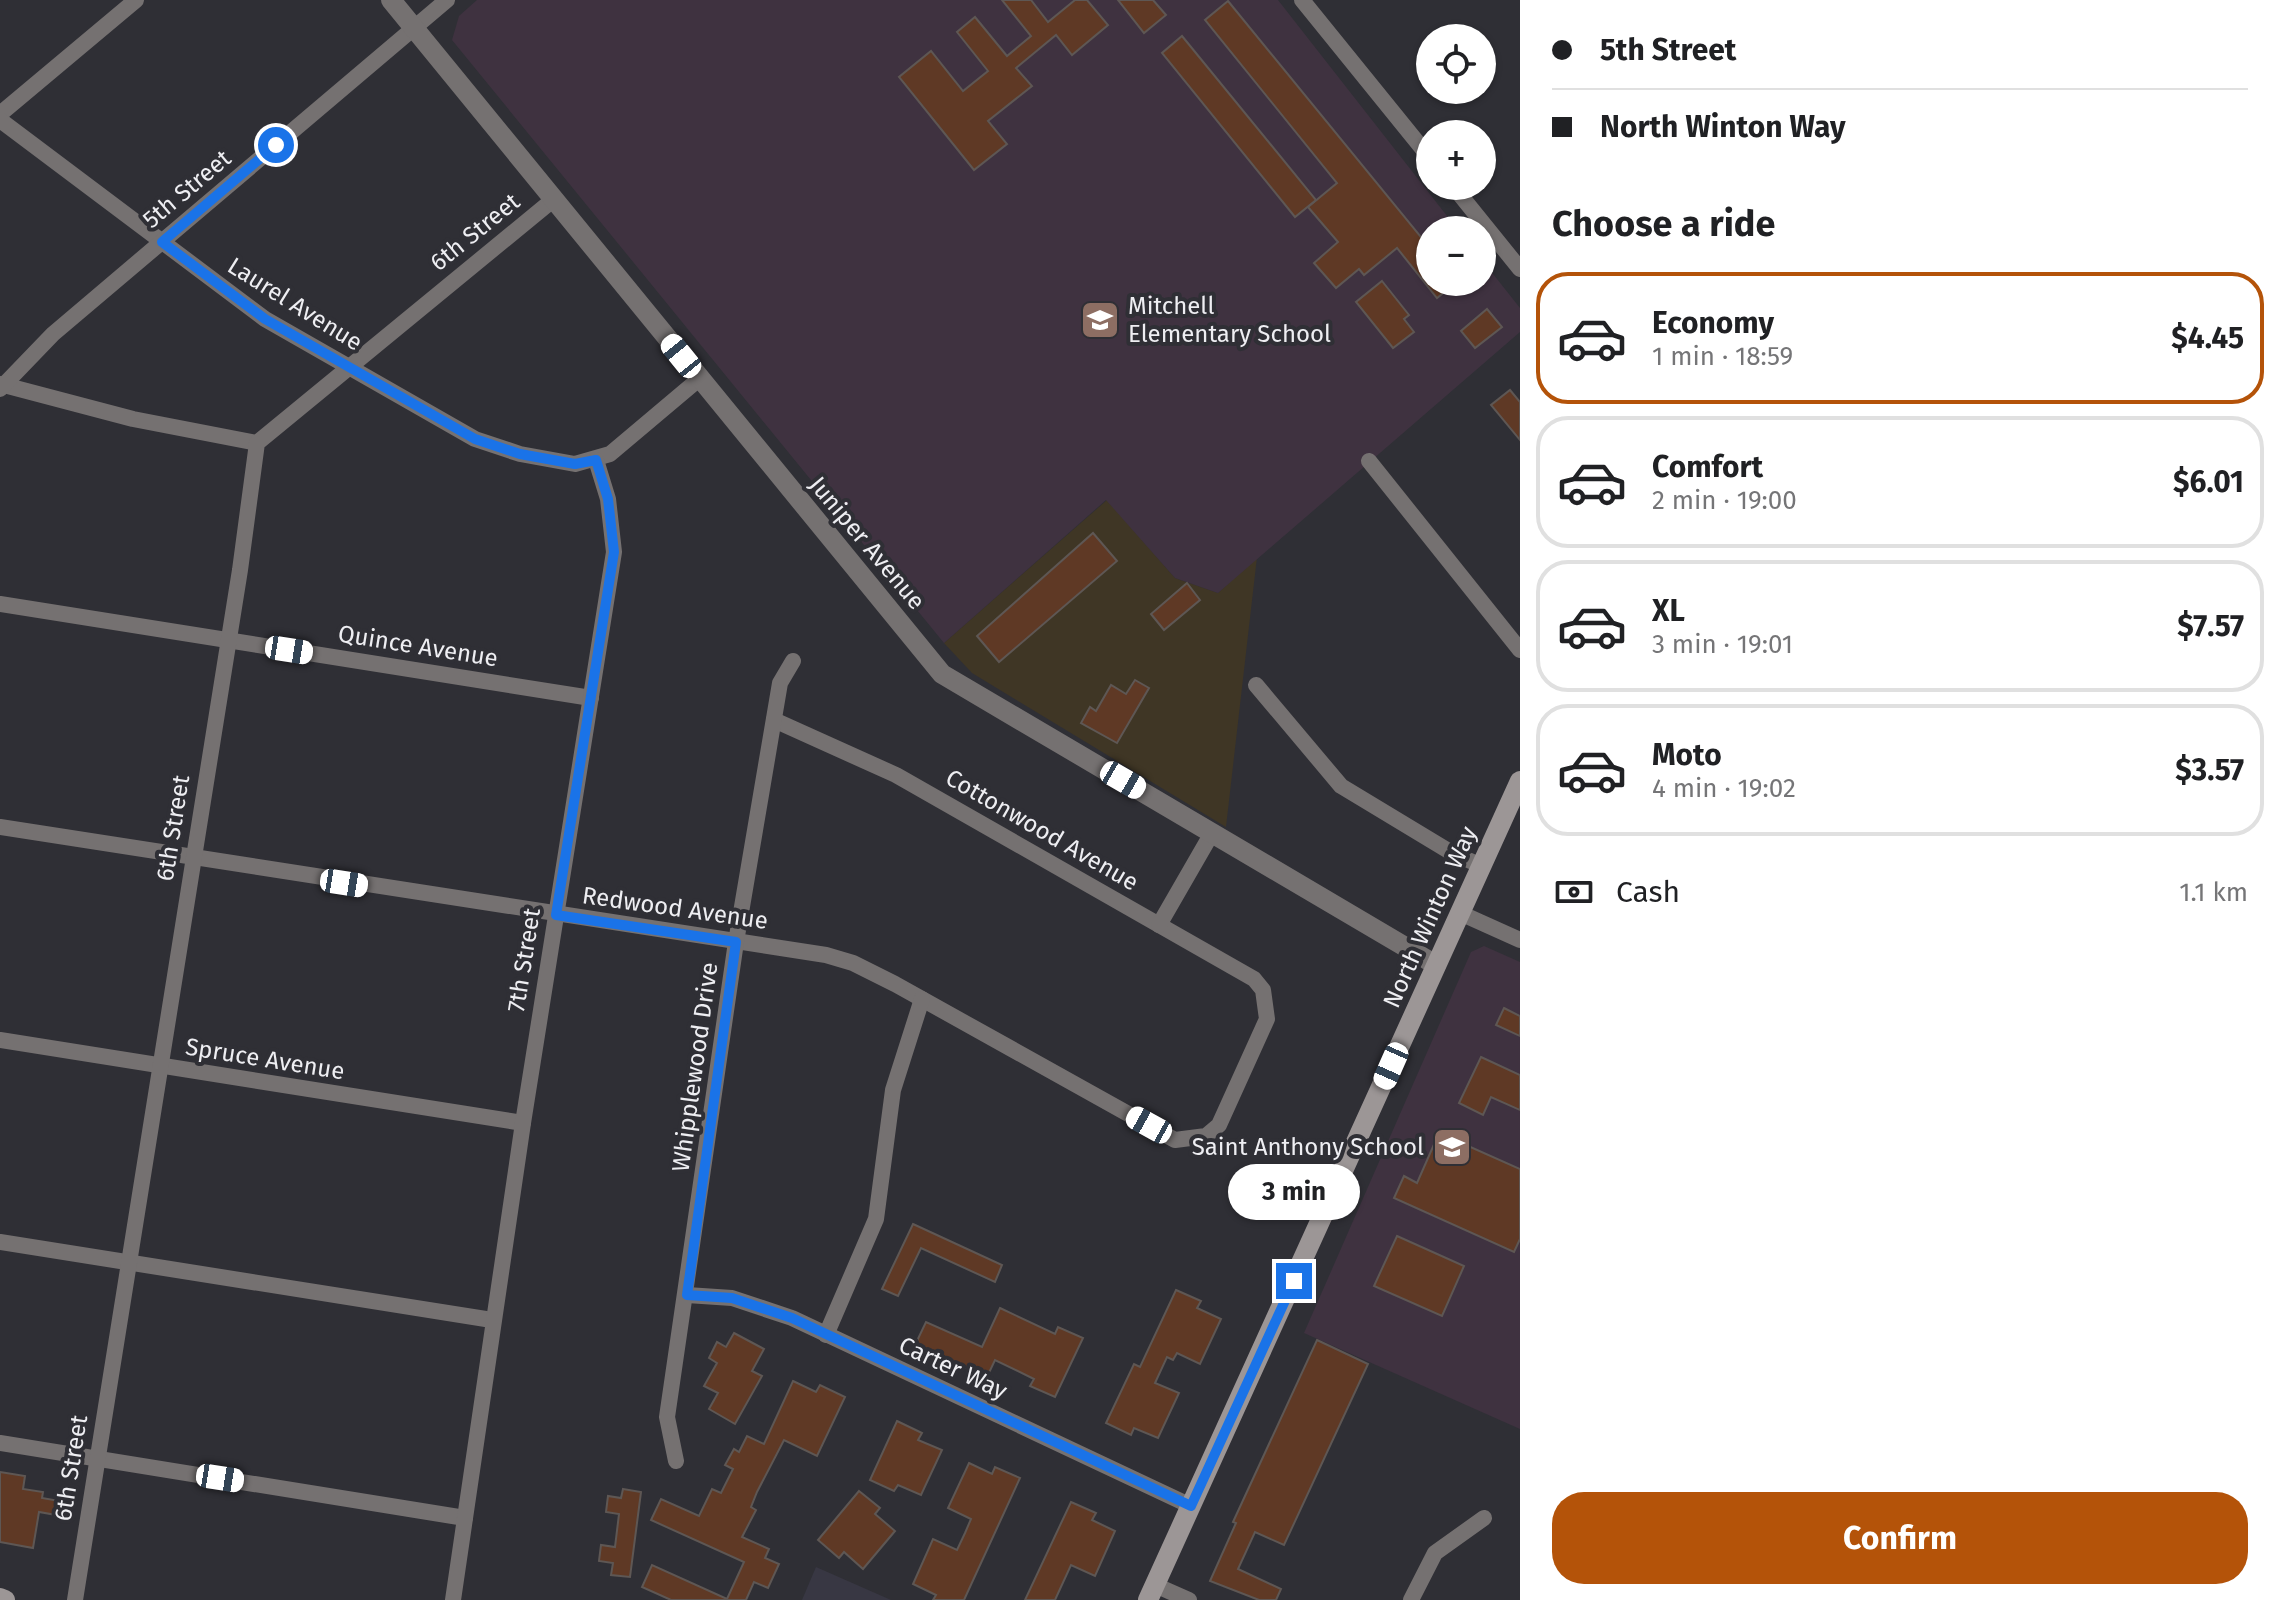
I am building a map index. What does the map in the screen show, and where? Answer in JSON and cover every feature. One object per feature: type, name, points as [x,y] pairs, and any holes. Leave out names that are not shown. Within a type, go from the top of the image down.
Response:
[{"type":"main road","name":"North Winton Way","points":[[1152,1592],[1520,781]]},
{"type":"street","points":[[0,117],[136,0]]},
{"type":"street","name":"Juniper Avenue","points":[[391,0],[942,674],[1436,965]]},
{"type":"street","name":"5th Street","points":[[1,386],[53,334],[447,0]]},
{"type":"street","points":[[1302,0],[1416,141]]},
{"type":"street","name":"Laurel Avenue","points":[[0,117],[265,319],[475,439],[520,454],[575,464],[596,460]]},
{"type":"street","name":"6th Street","points":[[75,1600],[229,641],[257,443],[554,199]]},
{"type":"street","points":[[1464,200],[1520,269]]},
{"type":"street","points":[[596,460],[610,454],[699,379]]},
{"type":"street","points":[[1,386],[133,419],[257,443]]},
{"type":"street","name":"7th Street","points":[[453,1600],[492,1320],[614,552],[608,499],[596,460]]},
{"type":"street","points":[[1369,461],[1520,650]]},
{"type":"street","name":"Quince Avenue","points":[[0,604],[591,698]]},
{"type":"street","name":"Whipplewood Drive","points":[[676,1461],[667,1417],[736,942],[780,683],[793,661]]},
{"type":"street","points":[[1256,685],[1341,786],[1452,853],[1482,866]]},
{"type":"street","name":"Cottonwood Avenue","points":[[774,720],[896,775],[1254,979],[1263,990],[1267,1019],[1219,1125],[1206,1136]]},
{"type":"street","name":"Redwood Avenue","points":[[0,827],[826,955],[853,963],[922,999],[1175,1140],[1206,1136]]},
{"type":"street","points":[[1159,925],[1212,833]]},
{"type":"street","points":[[1460,913],[1520,940]]},
{"type":"street","points":[[826,1335],[876,1219],[893,1090],[922,999]]},
{"type":"street","name":"Spruce Avenue","points":[[0,1040],[523,1123]]},
{"type":"street","points":[[0,1242],[492,1320]]},
{"type":"street","name":"Carter Way","points":[[687,1295],[746,1302],[792,1318],[1191,1506]]},
{"type":"street","points":[[0,1443],[465,1518]]},
{"type":"street","points":[[1411,1600],[1435,1553],[1484,1518]]},
{"type":"street","points":[[1152,1592],[1189,1600]]},
{"type":"shaded area","name":"Mitchell Elementary School","points":[[477,0],[1278,0],[1416,176],[1416,200],[1435,200],[1447,216],[1416,216],[1416,296],[1496,296],[1496,278],[1520,308],[1520,332],[1218,593],[1175,578],[1106,500],[944,643],[452,40],[459,16]]},
{"type":"shaded area","points":[[1107,500],[1175,578],[1218,593],[1257,557],[1226,827],[972,673],[944,643]]},
{"type":"shaded area","name":"Saint Anthony School","points":[[1484,946],[1520,962],[1520,1429],[1304,1333],[1471,952]]},
{"type":"shaded area","points":[[816,1567],[891,1600],[802,1600]]},
{"type":"building","points":[[1002,0],[1031,0],[1048,22],[1075,0],[1087,0],[1108,25],[1072,55],[1056,35],[1016,68],[1032,86],[988,121],[1007,144],[974,170],[899,77],[931,51],[963,91],[988,71],[957,32],[975,17],[1007,56],[1031,36]]},
{"type":"building","points":[[1118,0],[1153,0],[1166,15],[1144,33]]},
{"type":"building","points":[[1228,1],[1416,231],[1416,272],[1397,248],[1364,275],[1359,269],[1336,288],[1314,263],[1338,242],[1308,207],[1337,183],[1205,20]]},
{"type":"building","points":[[1182,36],[1316,200],[1295,217],[1162,53]]},
{"type":"building","points":[[1382,281],[1409,315],[1404,319],[1414,332],[1393,348],[1356,302]]},
{"type":"building","points":[[1487,309],[1502,327],[1475,348],[1461,331]]},
{"type":"building","points":[[1510,390],[1520,402],[1520,440],[1491,405]]},
{"type":"building","points":[[1093,533],[1117,561],[999,662],[977,636]]},
{"type":"building","points":[[1187,583],[1200,600],[1164,630],[1151,614]]},
{"type":"building","points":[[1135,680],[1149,688],[1117,743],[1081,723],[1090,707],[1096,711],[1111,685],[1126,694]]},
{"type":"building","points":[[1504,1008],[1520,1016],[1520,1036],[1496,1025]]},
{"type":"building","points":[[1481,1057],[1520,1075],[1520,1110],[1491,1097],[1483,1115],[1459,1103]]},
{"type":"building","points":[[1439,1133],[1520,1169],[1520,1239],[1514,1252],[1394,1198],[1404,1176],[1417,1183]]},
{"type":"building","points":[[913,1224],[1002,1265],[995,1282],[921,1248],[898,1296],[882,1289]]},
{"type":"building","points":[[1397,1236],[1464,1266],[1442,1316],[1374,1286]]},
{"type":"building","points":[[1176,1290],[1201,1301],[1197,1308],[1221,1319],[1200,1364],[1177,1353],[1173,1360],[1167,1357],[1155,1383],[1179,1393],[1158,1438],[1134,1428],[1131,1435],[1106,1423],[1134,1364],[1140,1367]]},
{"type":"building","points":[[1000,1308],[1055,1334],[1058,1327],[1083,1338],[1055,1397],[1030,1386],[1034,1379],[995,1360],[987,1377],[915,1345],[926,1322],[982,1347]]},
{"type":"building","points":[[734,1333],[764,1349],[752,1371],[762,1376],[735,1424],[709,1409],[718,1393],[704,1386],[717,1363],[709,1358],[717,1342],[726,1347]]},
{"type":"building","points":[[1317,1340],[1368,1364],[1284,1545],[1255,1532],[1238,1569],[1281,1589],[1276,1600],[1259,1600],[1210,1581],[1236,1523],[1233,1522]]},
{"type":"building","points":[[793,1381],[816,1392],[820,1385],[845,1397],[817,1456],[784,1440],[757,1492],[751,1507],[756,1510],[742,1537],[769,1549],[765,1558],[779,1564],[768,1588],[754,1582],[746,1600],[671,1600],[642,1587],[652,1565],[727,1599],[744,1562],[651,1520],[661,1499],[699,1516],[712,1489],[721,1493],[733,1469],[725,1465],[734,1449],[739,1452],[747,1436],[764,1444]]},
{"type":"building","points":[[897,1421],[922,1433],[918,1440],[942,1450],[921,1495],[898,1485],[894,1491],[870,1480]]},
{"type":"building","points":[[969,1463],[992,1474],[995,1467],[1020,1478],[964,1600],[933,1600],[936,1595],[913,1584],[933,1539],[957,1550],[965,1533],[971,1519],[948,1508]]},
{"type":"building","points":[[0,1472],[25,1476],[23,1489],[43,1492],[42,1498],[65,1502],[62,1516],[39,1512],[33,1548],[0,1542]]},
{"type":"building","points":[[623,1489],[641,1492],[630,1577],[611,1575],[613,1563],[599,1561],[601,1545],[615,1547],[619,1514],[606,1512],[608,1496],[621,1498]]},
{"type":"building","points":[[859,1491],[880,1508],[875,1514],[895,1531],[863,1569],[844,1552],[839,1558],[818,1540]]},
{"type":"building","points":[[1071,1502],[1096,1513],[1092,1520],[1115,1531],[1095,1576],[1071,1565],[1055,1600],[1025,1600]]},
{"type":"place","name":"Mitchell Elementary School","points":[[1100,320]]},
{"type":"place","name":"Saint Anthony School","points":[[1452,1147]]},
{"type":"route","points":[[276,145],[162,242],[265,319],[475,439],[520,454],[575,464],[596,460],[614,529],[614,552],[556,915],[736,942],[687,1295],[732,1298],[792,1318],[1191,1506],[1294,1281]]}]
